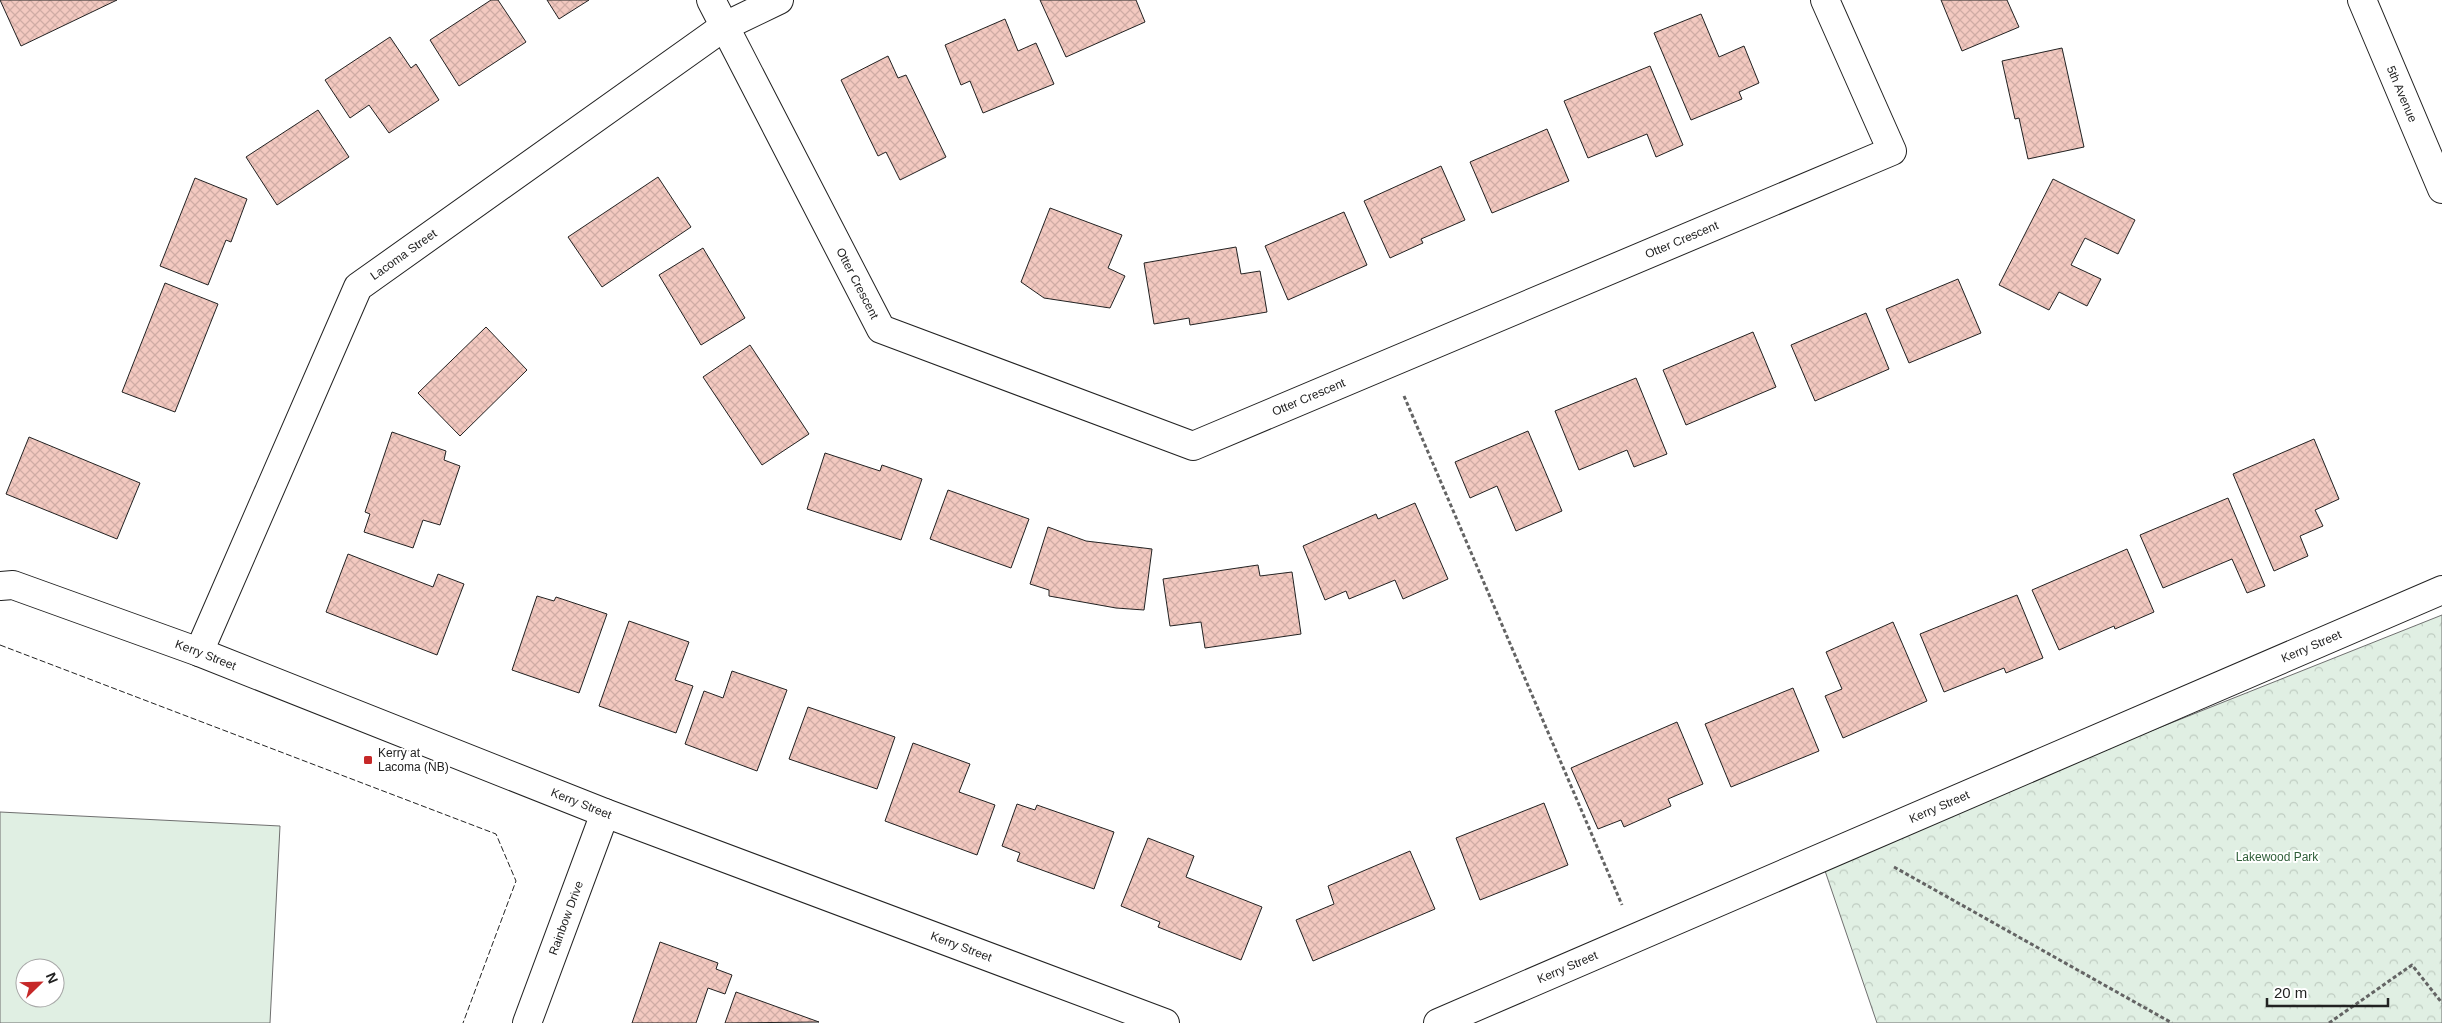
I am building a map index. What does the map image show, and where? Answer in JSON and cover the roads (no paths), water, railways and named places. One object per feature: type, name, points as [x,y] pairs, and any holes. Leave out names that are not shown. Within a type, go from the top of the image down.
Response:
[{"type":"street","name":"Otter Crescent","points":[[711,0],[881,329],[1194,446],[1892,151],[1825,0]]},
{"type":"street","name":"Lacoma Street","points":[[199,652],[358,287],[725,26],[779,0]]},
{"type":"street","name":"5th Avenue","points":[[2362,0],[2442,190]]},
{"type":"street","name":"Kerry Street","points":[[0,586],[13,585],[199,652],[604,813],[1165,1023]]},
{"type":"street","name":"Kerry Street","points":[[1438,1023],[2442,590]]},
{"type":"street","name":"Rainbow Drive","points":[[527,1023],[604,813]]},
{"type":"place","name":"Kerry at Lacoma (NB)","points":[[368,760]]},
{"type":"park label","name":"Lakewood Park","points":[[2277,857]]}]
